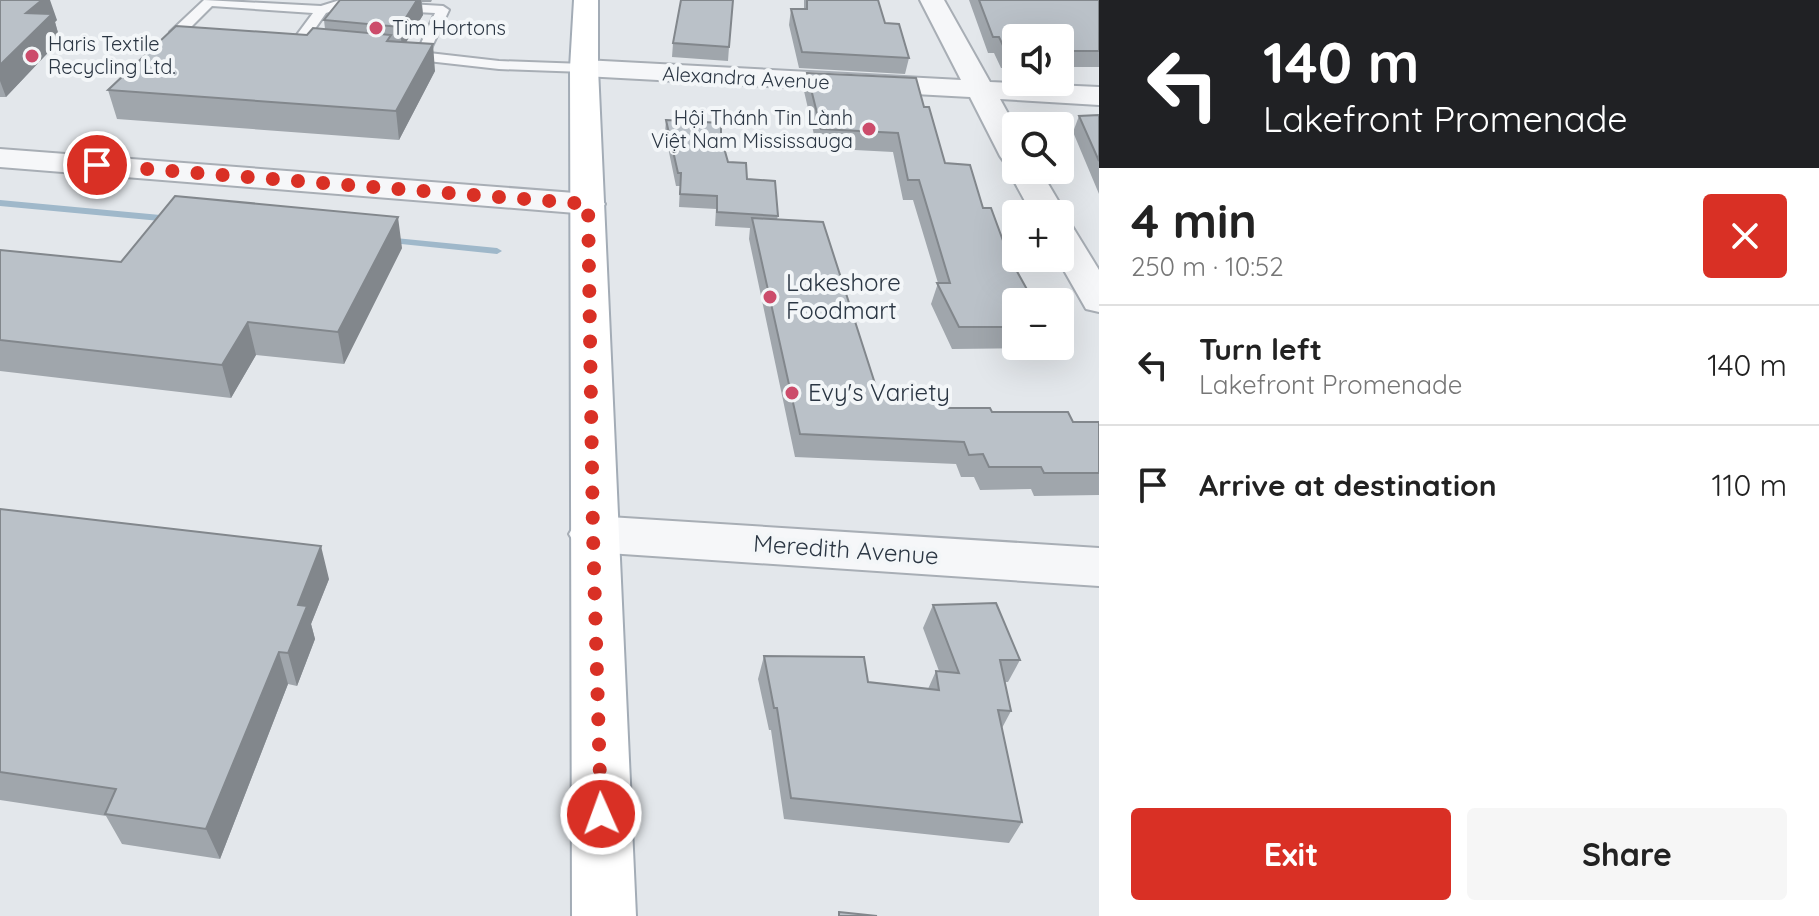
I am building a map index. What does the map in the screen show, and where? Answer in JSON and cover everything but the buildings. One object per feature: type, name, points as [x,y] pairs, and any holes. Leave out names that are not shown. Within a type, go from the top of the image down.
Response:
[{"type":"main road","points":[[586,0],[584,68],[593,534],[604,916]]},
{"type":"street","points":[[932,0],[1002,131]]},
{"type":"street","name":"Alexandra Avenue","points":[[584,68],[1099,96]]},
{"type":"street","points":[[0,158],[588,204]]},
{"type":"street","points":[[1074,257],[1099,301]]},
{"type":"street","name":"Meredith Avenue","points":[[593,534],[1099,567]]},
{"type":"lane","points":[[201,37],[175,35],[209,2],[322,10],[340,4],[443,10],[424,51]]},
{"type":"lane","points":[[291,45],[336,44],[303,36],[322,10]]},
{"type":"lane","points":[[394,49],[424,51],[499,65],[584,68]]},
{"type":"waterway","points":[[0,203],[171,219]]},
{"type":"waterway","points":[[385,240],[497,251]]},
{"type":"place","name":"Tim Hortons","points":[[376,28]]},
{"type":"place","name":"Haris Textile Recycling Ltd.","points":[[32,56]]},
{"type":"place","name":"Hội Thánh Tin Lành Việt Nam Mississauga","points":[[869,129]]},
{"type":"place","name":"Lakeshore Foodmart","points":[[770,297]]},
{"type":"place","name":"Evy's Variety","points":[[792,393]]},
{"type":"route","points":[[97,165],[588,204],[601,814]]}]
